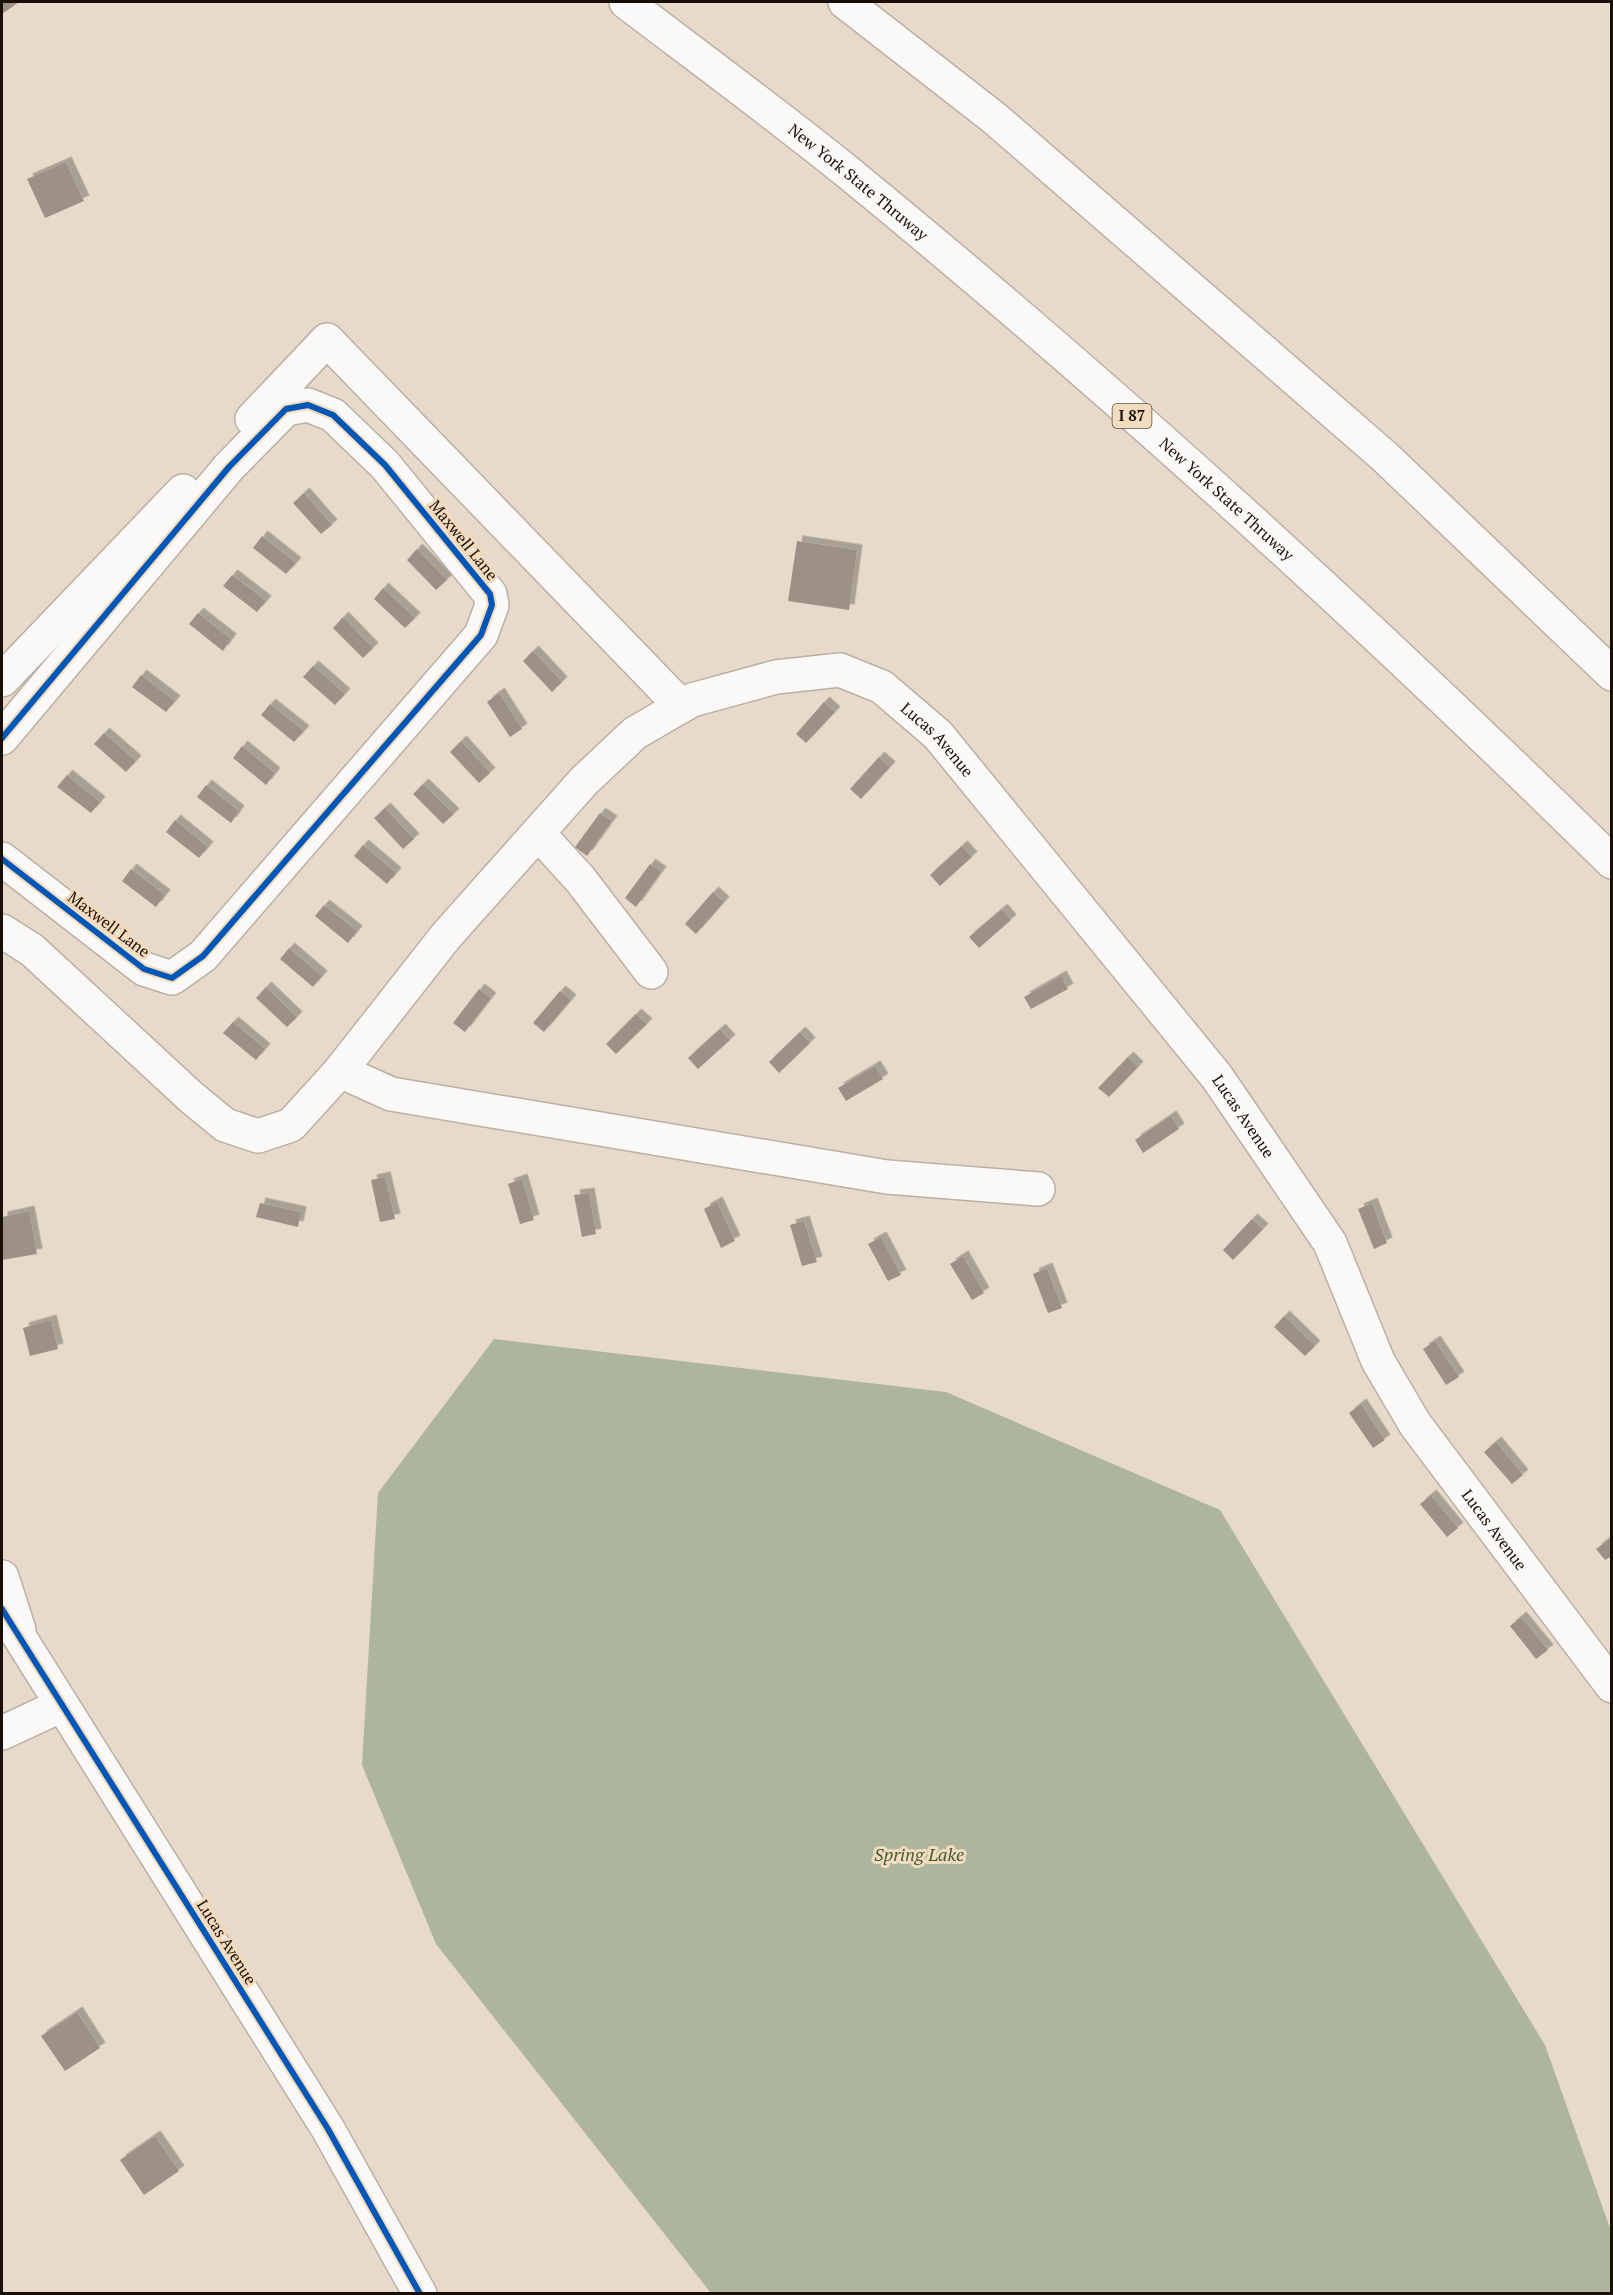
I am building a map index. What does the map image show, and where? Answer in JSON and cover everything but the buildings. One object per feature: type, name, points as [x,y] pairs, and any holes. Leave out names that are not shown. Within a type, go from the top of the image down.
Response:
[{"type":"main road","name":"New York State Thruway","points":[[626,2],[848,173],[1071,360],[1446,699],[1611,862]]},
{"type":"main road","points":[[845,2],[993,117],[1375,448],[1611,674]]},
{"type":"main road","points":[[2,680],[327,340],[681,706]]},
{"type":"main road","name":"Maxwell Lane","points":[[2,738],[229,467],[286,409],[308,405],[333,415],[385,465],[490,594],[492,605],[481,635],[203,956],[172,978],[144,969],[2,859]]},
{"type":"main road","name":"Lucas Avenue","points":[[2,931],[32,950],[191,1097],[225,1125],[258,1136],[291,1125],[340,1071],[446,936],[584,782],[635,733],[692,700],[767,679],[840,670],[882,687],[938,735],[1216,1077],[1330,1243],[1378,1361],[1414,1424],[1611,1686]]},
{"type":"main road","points":[[538,833],[580,879],[651,972]]},
{"type":"main road","points":[[340,1071],[391,1094],[887,1177],[1038,1189]]},
{"type":"main road","points":[[2,1577],[23,1643]]},
{"type":"main road","name":"Lucas Avenue","points":[[2,1610],[328,2129],[420,2294]]},
{"type":"main road","points":[[2,1733],[62,1705]]},
{"type":"water","name":"Spring Lake","points":[[494,1339],[946,1392],[1220,1510],[1545,2045],[1611,2231],[1611,2293],[711,2293],[436,1944],[362,1765],[378,1493]]},
{"type":"cycle path","points":[[2,738],[229,467],[286,409],[308,405],[333,415],[385,465],[490,594],[492,605],[481,635],[203,956],[172,978],[144,969],[2,859]]},
{"type":"cycle path","points":[[2,1609],[328,2129],[420,2294]]}]
